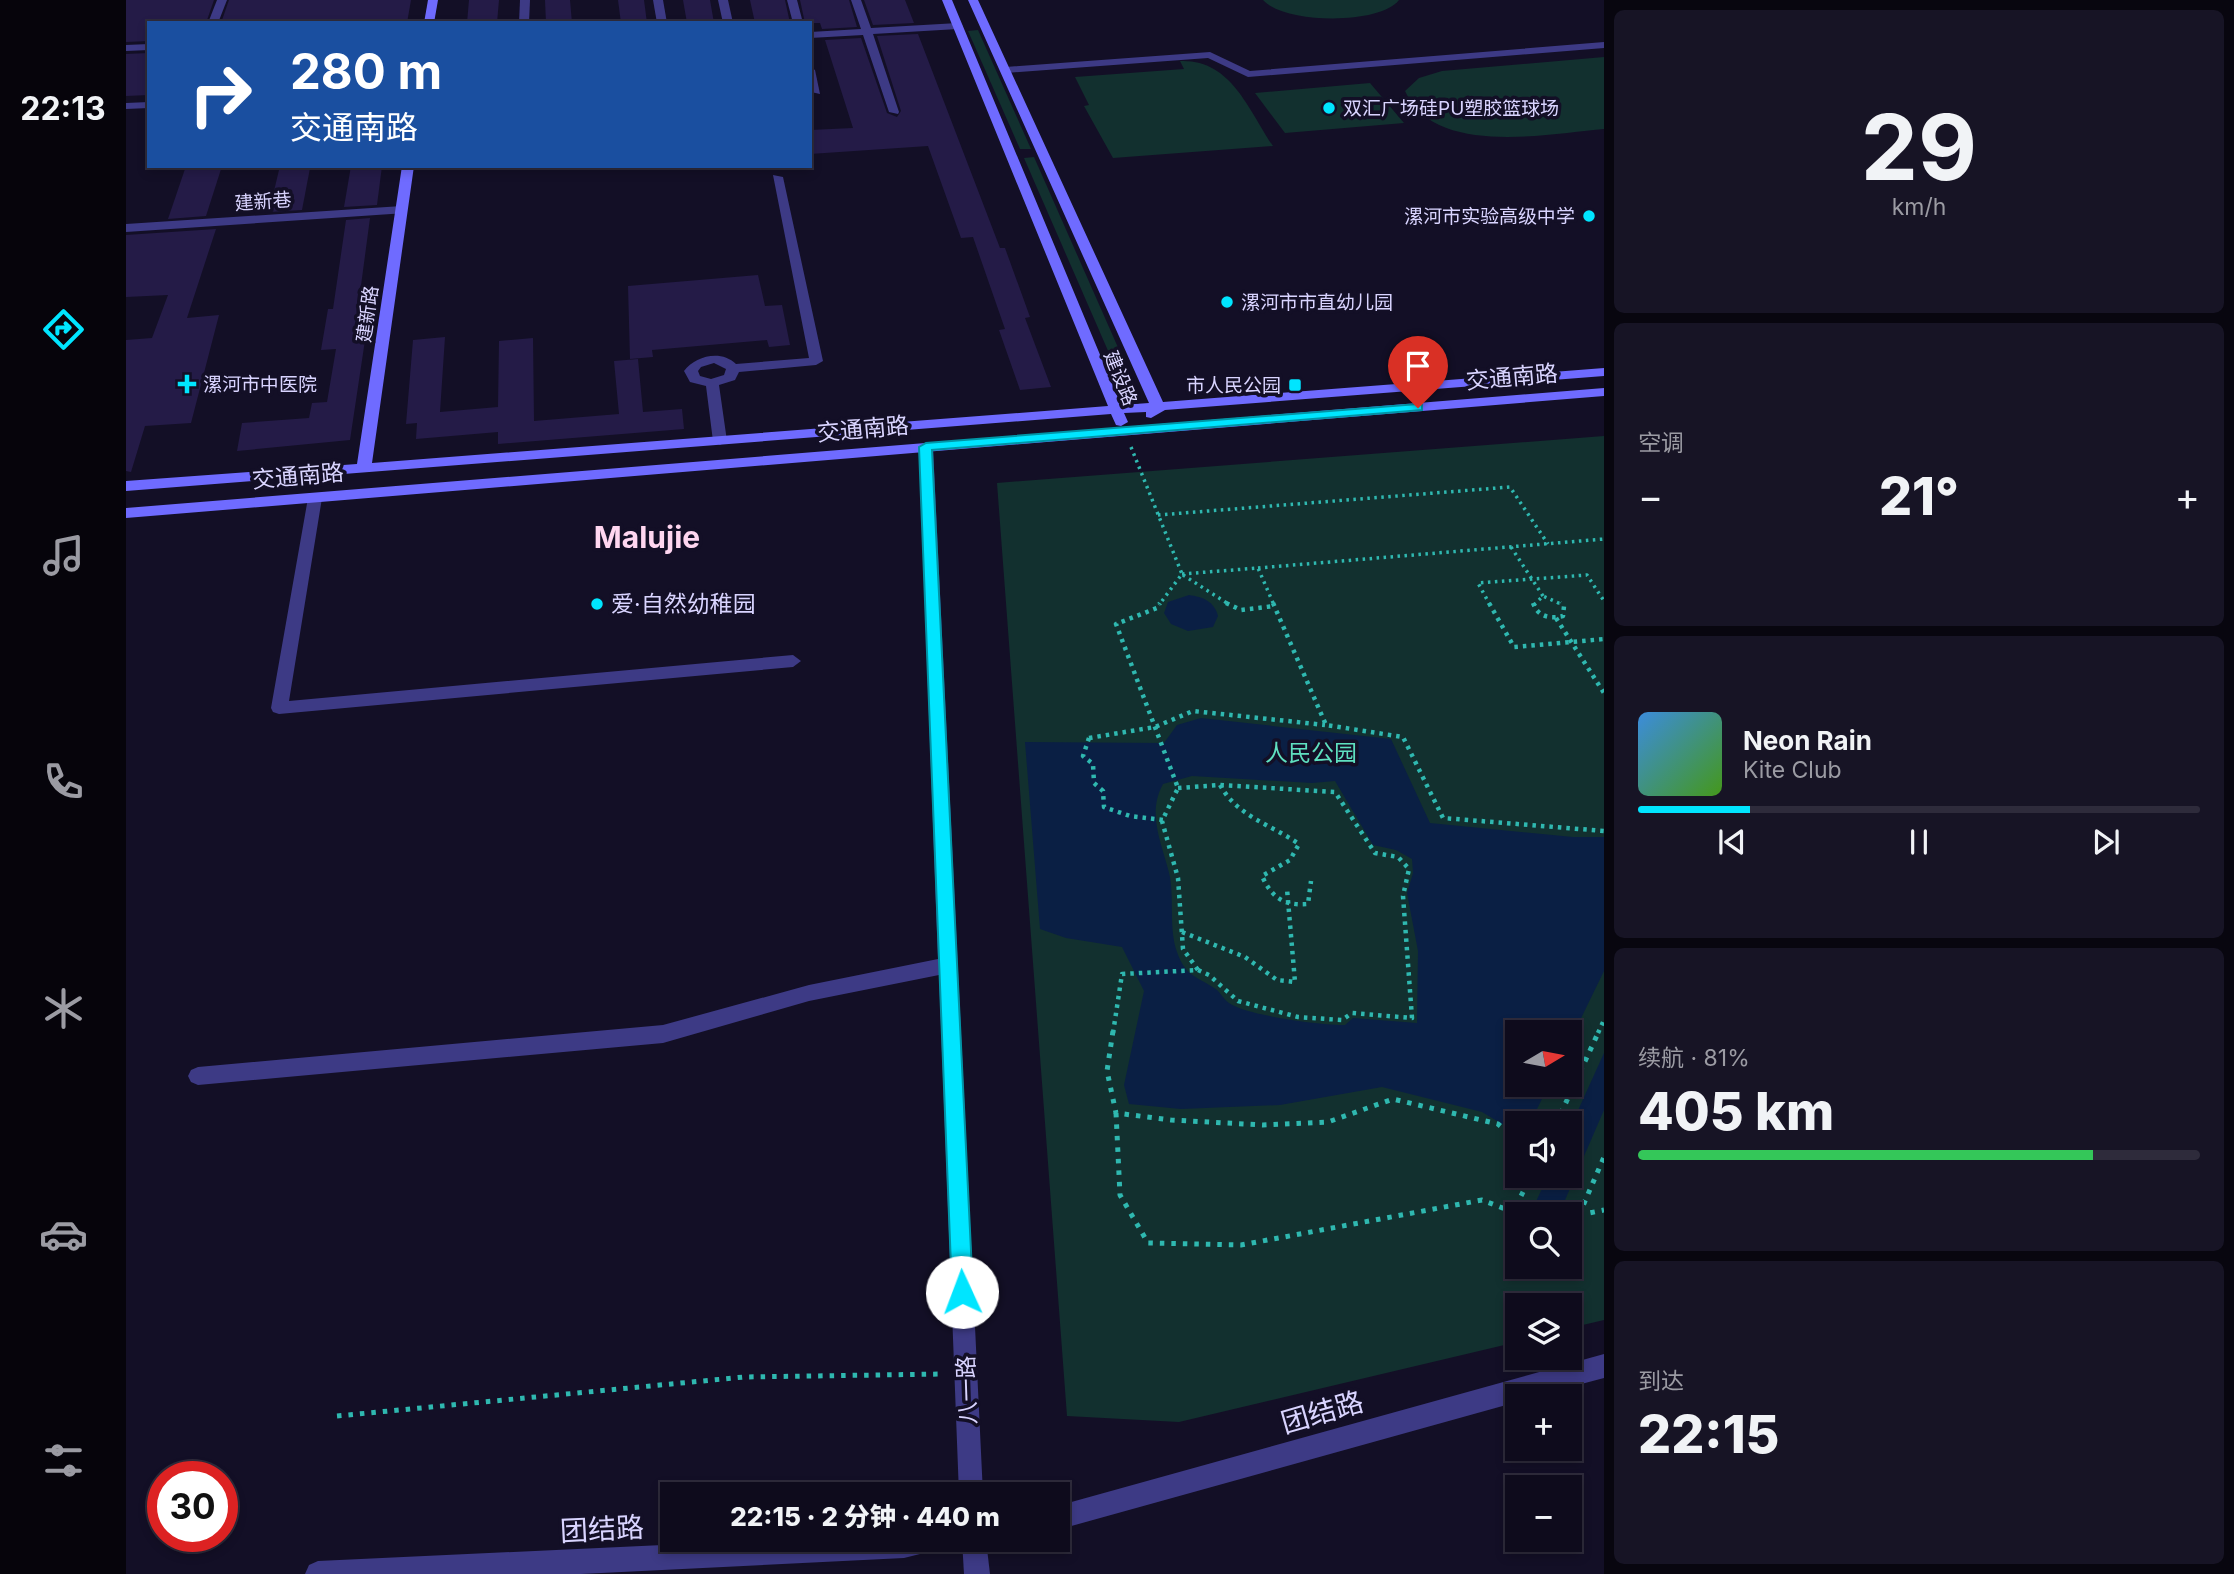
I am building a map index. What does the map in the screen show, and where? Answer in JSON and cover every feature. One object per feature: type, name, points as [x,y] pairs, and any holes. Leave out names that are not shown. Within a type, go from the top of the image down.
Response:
[{"type":"main road","points":[[429,21],[433,0]]},
{"type":"main road","name":"建设路","points":[[947,0],[958,26],[1027,153],[1159,409],[1124,432],[1027,153],[1006,70],[974,0]]},
{"type":"main road","points":[[958,26],[984,24]]},
{"type":"main road","name":"建新路","points":[[363,467],[408,168]]},
{"type":"main road","name":"交通南路","points":[[126,486],[1159,409],[1604,372]]},
{"type":"main road","name":"交通南路","points":[[126,513],[1604,392]]},
{"type":"main road","points":[[720,441],[722,464]]},
{"type":"street","points":[[214,21],[222,0]]},
{"type":"street","points":[[524,21],[525,0]]},
{"type":"street","points":[[658,0],[662,21]]},
{"type":"street","points":[[723,0],[728,21]]},
{"type":"street","points":[[792,0],[797,21]]},
{"type":"street","points":[[856,0],[894,112]]},
{"type":"street","points":[[812,35],[958,26]]},
{"type":"street","points":[[1006,70],[1210,55],[1248,74],[1604,45]]},
{"type":"street","points":[[126,48],[147,47]]},
{"type":"street","points":[[812,77],[816,92]]},
{"type":"street","points":[[126,106],[147,105]]},
{"type":"street","points":[[733,368],[730,377],[712,383],[700,382],[692,375],[696,364],[707,359],[720,360],[733,368],[816,361],[777,177]]},
{"type":"street","name":"建新巷","points":[[126,228],[402,210]]},
{"type":"street","points":[[712,383],[720,441]]},
{"type":"street","name":"八一路","points":[[926,447],[971,1482]]},
{"type":"street","points":[[315,498],[279,708],[793,660]]},
{"type":"street","points":[[198,1076],[663,1034],[809,993],[948,965]]},
{"type":"street","name":"团结路","points":[[1070,1514],[1604,1366]]},
{"type":"street","name":"团结路","points":[[318,1574],[778,1552]]},
{"type":"street","points":[[975,1552],[977,1574]]},
{"type":"path","points":[[1124,432],[1182,574],[1217,599],[1241,610],[1274,606]]},
{"type":"path","points":[[1158,515],[1510,487],[1548,544]]},
{"type":"path","points":[[1196,971],[1183,949],[1178,878],[1162,820],[1178,788],[1116,624],[1157,608],[1182,574],[1604,539]]},
{"type":"path","points":[[1511,547],[1543,596]]},
{"type":"path","points":[[1258,568],[1326,725]]},
{"type":"path","points":[[1604,601],[1587,575],[1479,583],[1514,647],[1604,639]]},
{"type":"path","points":[[1543,596],[1551,597],[1564,606],[1566,611],[1556,618],[1548,617],[1534,608],[1533,603],[1543,596]]},
{"type":"path","points":[[1556,618],[1604,693]]},
{"type":"path","points":[[1162,820],[1130,816],[1120,810],[1104,807],[1102,791],[1094,783],[1093,764],[1083,756],[1089,738],[1155,727],[1193,711],[1326,725],[1403,737],[1443,818],[1604,831]]},
{"type":"path","points":[[1178,788],[1220,785],[1335,792],[1376,853],[1398,857],[1409,869],[1403,896],[1412,1018],[1352,1013],[1342,1020],[1298,1017],[1238,1001],[1209,975],[1196,971],[1122,974],[1107,1071],[1116,1113],[1120,1195],[1147,1243],[1241,1245],[1482,1200],[1505,1210]]},
{"type":"path","points":[[1220,785],[1228,803],[1242,815],[1280,829],[1299,844],[1297,854],[1290,861],[1262,876],[1269,894],[1289,906],[1308,904],[1311,881]]},
{"type":"path","points":[[1182,932],[1245,957],[1277,980],[1295,982],[1287,889]]},
{"type":"path","points":[[1562,1111],[1604,1020]]},
{"type":"path","points":[[1116,1113],[1171,1120],[1264,1125],[1328,1122],[1393,1099],[1498,1124],[1505,1130]]},
{"type":"path","points":[[1582,1208],[1604,1157]]},
{"type":"path","points":[[1582,1214],[1604,1210]]},
{"type":"path","points":[[337,1416],[744,1377],[966,1373]]},
{"type":"green space","points":[[1263,0],[1399,0],[1389,8],[1373,14],[1332,18],[1290,14]]},
{"type":"green space","points":[[978,30],[1031,149],[1020,149],[968,31]]},
{"type":"green space","points":[[1604,57],[1604,129],[1524,137],[1466,133],[1440,125],[1420,112],[1405,91],[1419,78],[1442,71]]},
{"type":"green space","points":[[1180,61],[1213,68],[1225,77],[1246,102],[1273,146],[1113,158],[1084,106],[1089,105],[1075,77],[1184,69]]},
{"type":"green space","name":"双汇广场硅PU塑胶篮球场","points":[[1370,83],[1404,123],[1285,133],[1255,93]]},
{"type":"green space","points":[[1034,157],[1120,352],[1116,358],[1109,353],[1024,158]]},
{"type":"green space","name":"人民公园","points":[[1604,436],[1604,1320],[1582,1325],[1582,1293],[1505,1293],[1505,1345],[1179,1422],[1067,1416],[997,483]]},
{"type":"water","points":[[1189,595],[1203,599],[1214,607],[1218,616],[1213,627],[1188,631],[1171,624],[1164,613],[1168,602]]},
{"type":"water","points":[[1201,718],[1391,739],[1430,823],[1573,837],[1604,837],[1604,971],[1580,1020],[1505,1020],[1505,1097],[1543,1097],[1536,1111],[1505,1111],[1505,1126],[1482,1112],[1382,1087],[1280,1105],[1181,1109],[1129,1104],[1124,1085],[1144,991],[1122,947],[1066,938],[1040,929],[1025,742],[1164,743],[1177,725]],"holes":[[[1192,776],[1312,783],[1335,781],[1373,845],[1396,850],[1412,859],[1413,873],[1407,893],[1418,951],[1417,1023],[1353,1018],[1345,1025],[1334,1025],[1285,1019],[1238,1008],[1216,989],[1188,971],[1177,952],[1173,934],[1170,877],[1156,819],[1158,796],[1163,784]]]},
{"type":"water","points":[[1604,1053],[1604,1110],[1582,1161],[1582,1111],[1578,1111]]},
{"type":"water","points":[[1542,1188],[1570,1188],[1564,1202],[1536,1202]]},
{"type":"building","points":[[126,0],[214,0],[207,21],[147,21],[147,41],[126,42]]},
{"type":"building","points":[[229,0],[411,0],[407,21],[222,21]]},
{"type":"building","points":[[469,0],[499,0],[497,21],[467,21]]},
{"type":"building","points":[[545,0],[570,0],[572,21],[546,21]]},
{"type":"building","points":[[618,0],[644,0],[647,21],[621,21]]},
{"type":"building","points":[[683,0],[710,0],[714,21],[687,21]]},
{"type":"building","points":[[750,0],[785,0],[790,21],[755,21]]},
{"type":"building","points":[[800,0],[849,0],[857,27],[822,29],[820,23],[805,21]]},
{"type":"building","points":[[864,0],[905,0],[914,23],[873,25]]},
{"type":"building","points":[[918,34],[1000,248],[1005,248],[1030,317],[1025,318],[1051,387],[1020,390],[999,330],[1005,329],[973,237],[961,238],[928,146],[812,154],[812,130],[853,128],[825,40],[861,38],[887,113],[897,117],[901,111],[877,36]]},
{"type":"building","points":[[147,53],[147,95],[126,96],[126,54]]},
{"type":"building","points":[[185,168],[221,168],[206,216],[168,219]]},
{"type":"building","points":[[310,168],[302,210],[269,212],[279,170]]},
{"type":"building","points":[[351,168],[382,168],[377,205],[344,207]]},
{"type":"building","points":[[370,218],[358,308],[370,307],[350,440],[237,451],[242,423],[309,418],[312,403],[327,402],[336,349],[321,350],[328,309],[333,309],[346,220]]},
{"type":"building","points":[[216,229],[187,318],[219,315],[191,423],[145,426],[131,472],[126,471],[126,340],[152,338],[168,295],[126,297],[126,235]]},
{"type":"building","points":[[758,275],[765,306],[782,305],[790,345],[769,347],[767,340],[652,350],[653,357],[630,359],[628,286]]},
{"type":"building","points":[[445,337],[440,412],[498,407],[499,341],[533,338],[534,421],[619,414],[614,361],[638,359],[643,412],[682,409],[684,429],[498,444],[498,432],[416,439],[417,423],[406,424],[413,340]]},
{"type":"place","name":"双汇广场硅PU塑胶篮球场","points":[[1329,108]]},
{"type":"place","name":"漯河市实验高级中学","points":[[1589,216]]},
{"type":"place","name":"漯河市市直幼儿园","points":[[1227,302]]},
{"type":"place","name":"漯河市中医院","points":[[187,384]]},
{"type":"place","name":"市人民公园","points":[[1295,385]]},
{"type":"place","name":"爱·自然幼稚园","points":[[597,604]]},
{"type":"district","name":"Malujie","points":[[647,538]]},
{"type":"route","points":[[962,1292],[926,447],[1418,408]]}]
